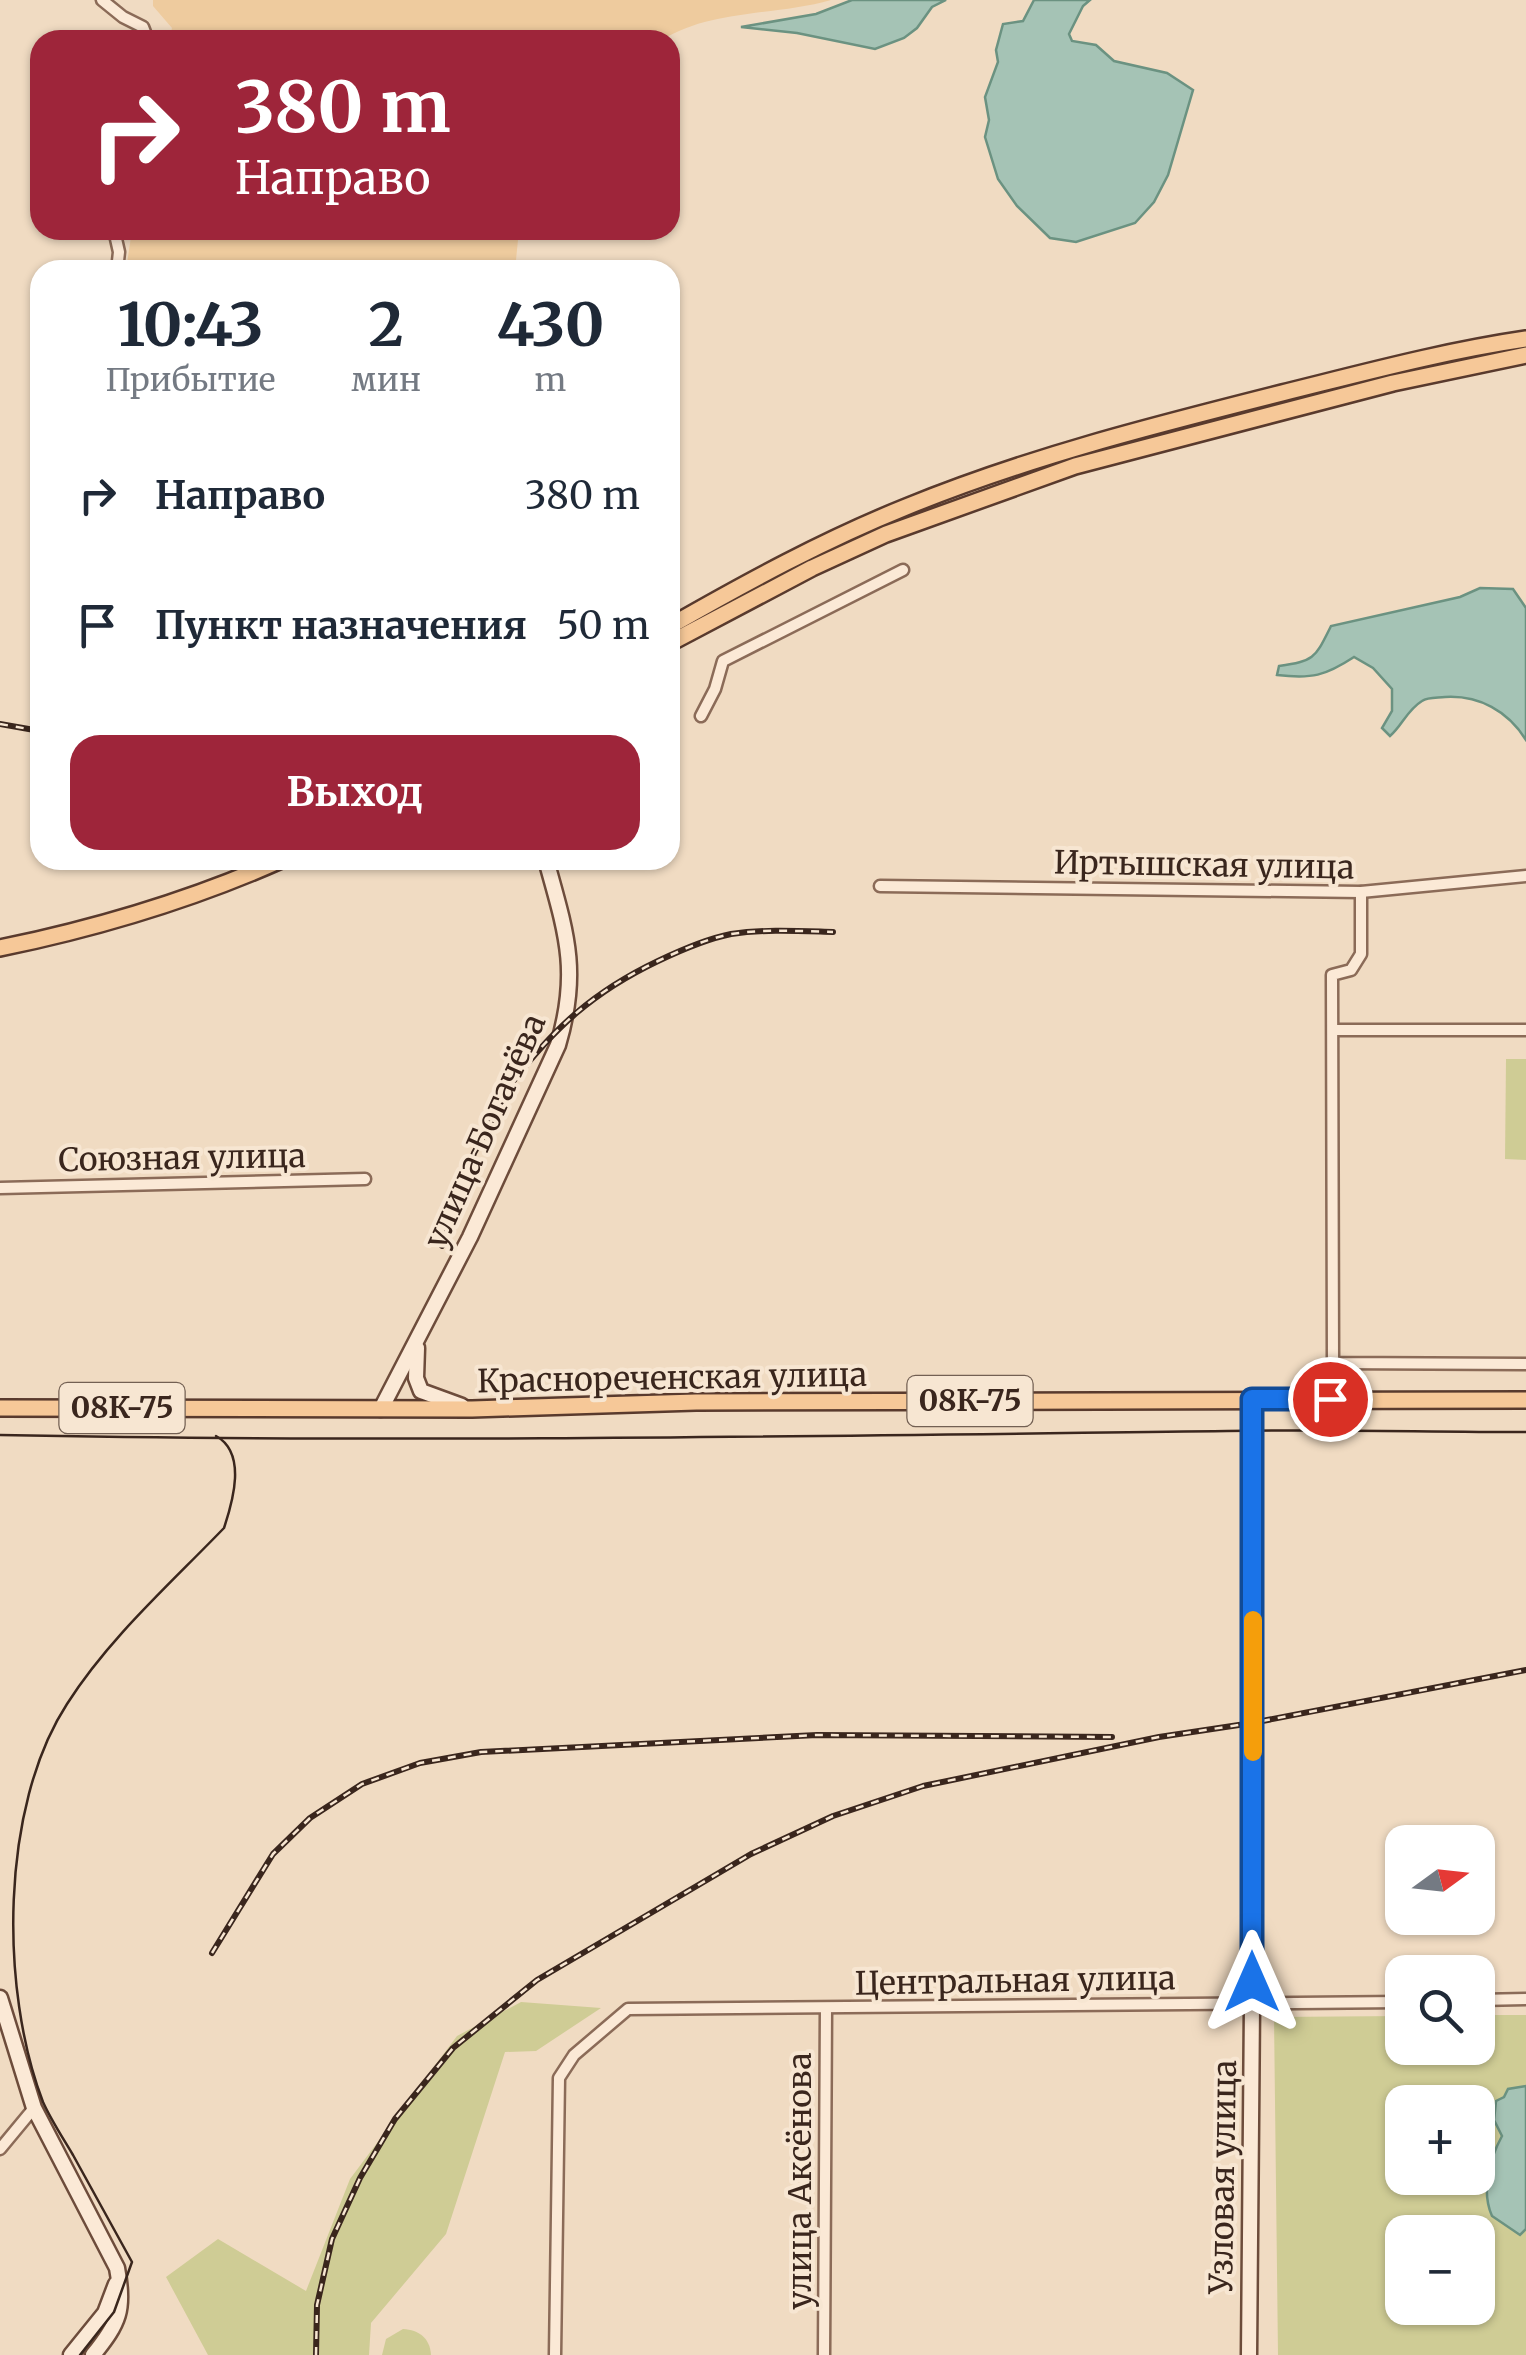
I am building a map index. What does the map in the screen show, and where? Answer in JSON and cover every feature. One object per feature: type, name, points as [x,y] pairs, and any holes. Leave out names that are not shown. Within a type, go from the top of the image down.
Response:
[{"type":"main road","points":[[680,620],[761,574],[859,527],[952,489],[1060,452],[1368,372],[1526,339]]},
{"type":"main road","points":[[680,638],[812,568],[956,506],[1076,466],[1393,383],[1526,355]]},
{"type":"main road","points":[[0,948],[149,910],[258,870]]},
{"type":"main road","name":"Краснореченская улица","points":[[0,1408],[472,1409],[696,1402],[1526,1400]]},
{"type":"street","points":[[102,0],[144,30]]},
{"type":"street","points":[[700,716],[715,689],[723,661],[903,570]]},
{"type":"street","name":"улица Богачёва","points":[[381,1409],[418,1342],[558,1045],[566,1020],[572,986],[568,938],[549,870]]},
{"type":"street","name":"Иртышская улица","points":[[880,886],[1361,892],[1526,876]]},
{"type":"street","points":[[1361,892],[1361,954],[1351,970],[1332,975],[1333,1363],[1526,1364]]},
{"type":"street","points":[[1333,1030],[1526,1030]]},
{"type":"street","name":"Союзная улица","points":[[0,1188],[365,1179]]},
{"type":"street","points":[[418,1342],[416,1378],[421,1392],[472,1409]]},
{"type":"street","name":"Узловая улица","points":[[1249,2355],[1252,1399]]},
{"type":"street","points":[[0,1998],[34,2108],[117,2268],[122,2293],[117,2325],[93,2355]]},
{"type":"street","points":[[1495,1999],[1526,1998]]},
{"type":"street","name":"Центральная улица","points":[[554,2355],[559,2078],[574,2055],[628,2008],[1385,2002]]},
{"type":"street","name":"улица Аксёнова","points":[[824,2355],[826,2008]]},
{"type":"street","points":[[0,2149],[34,2108]]},
{"type":"street","points":[[71,2355],[105,2313],[115,2292],[117,2268]]},
{"type":"shaded area","points":[[852,0],[946,0],[932,7],[904,38],[875,49],[797,33],[741,27],[816,14]]},
{"type":"shaded area","points":[[1034,0],[1090,0],[1069,34],[1072,41],[1096,45],[1114,61],[1167,73],[1193,90],[1168,175],[1154,202],[1135,223],[1076,242],[1050,238],[1017,206],[998,179],[985,137],[989,120],[985,97],[998,62],[996,50],[1003,24],[1023,21]]},
{"type":"shaded area","points":[[1480,588],[1513,589],[1526,608],[1526,740],[1511,721],[1492,707],[1458,697],[1422,701],[1390,736],[1382,728],[1392,711],[1392,689],[1373,668],[1354,657],[1318,675],[1277,675],[1279,666],[1312,656],[1331,626],[1460,597]]},
{"type":"shaded area","points":[[1506,1059],[1526,1059],[1526,1160],[1505,1159]]},
{"type":"shaded area","points":[[521,2002],[601,2008],[536,2051],[505,2052],[446,2234],[371,2323],[369,2355],[208,2355],[166,2277],[218,2239],[306,2291],[350,2179],[457,2036]]},
{"type":"shaded area","points":[[1495,2015],[1526,2015],[1526,2355],[1278,2355],[1274,2017],[1385,2016],[1385,2065],[1495,2065]]},
{"type":"shaded area","points":[[1526,2086],[1526,2229],[1520,2235],[1492,2215],[1488,2195],[1495,2195],[1495,2151],[1502,2136],[1495,2122],[1496,2101],[1508,2089]]},
{"type":"shaded area","points":[[403,2329],[423,2336],[431,2355],[382,2355],[386,2339]]},
{"type":"sand","points":[[153,0],[831,0],[723,18],[680,31],[172,30],[153,6]]},
{"type":"sand","points":[[130,240],[518,240],[516,260],[128,260]]},
{"type":"tram line","points":[[0,1435],[460,1439],[1264,1430],[1526,1432]]},
{"type":"tram line","points":[[80,2355],[114,2312],[132,2262],[46,2109],[29,2057],[14,1954],[19,1846],[29,1794],[45,1746],[67,1704],[121,1634],[224,1528],[234,1492],[235,1465],[226,1444],[216,1436]]},
{"type":"railway","points":[[0,724],[30,729]]},
{"type":"railway","points":[[511,1084],[543,1045],[577,1013],[614,985],[658,961],[731,934],[833,932]]},
{"type":"railway","points":[[442,1246],[474,1153],[518,1072]]},
{"type":"railway","points":[[316,2355],[317,2305],[332,2239],[360,2178],[395,2119],[453,2048],[537,1980],[751,1854],[833,1816],[923,1786],[1159,1737],[1526,1670]]},
{"type":"railway","points":[[212,1953],[273,1854],[310,1818],[362,1784],[420,1763],[481,1752],[817,1735],[1112,1737]]},
{"type":"slow traffic","points":[[1253,1620],[1253,1752]]},
{"type":"route","points":[[1252,1982],[1252,1399],[1330,1399]]}]
